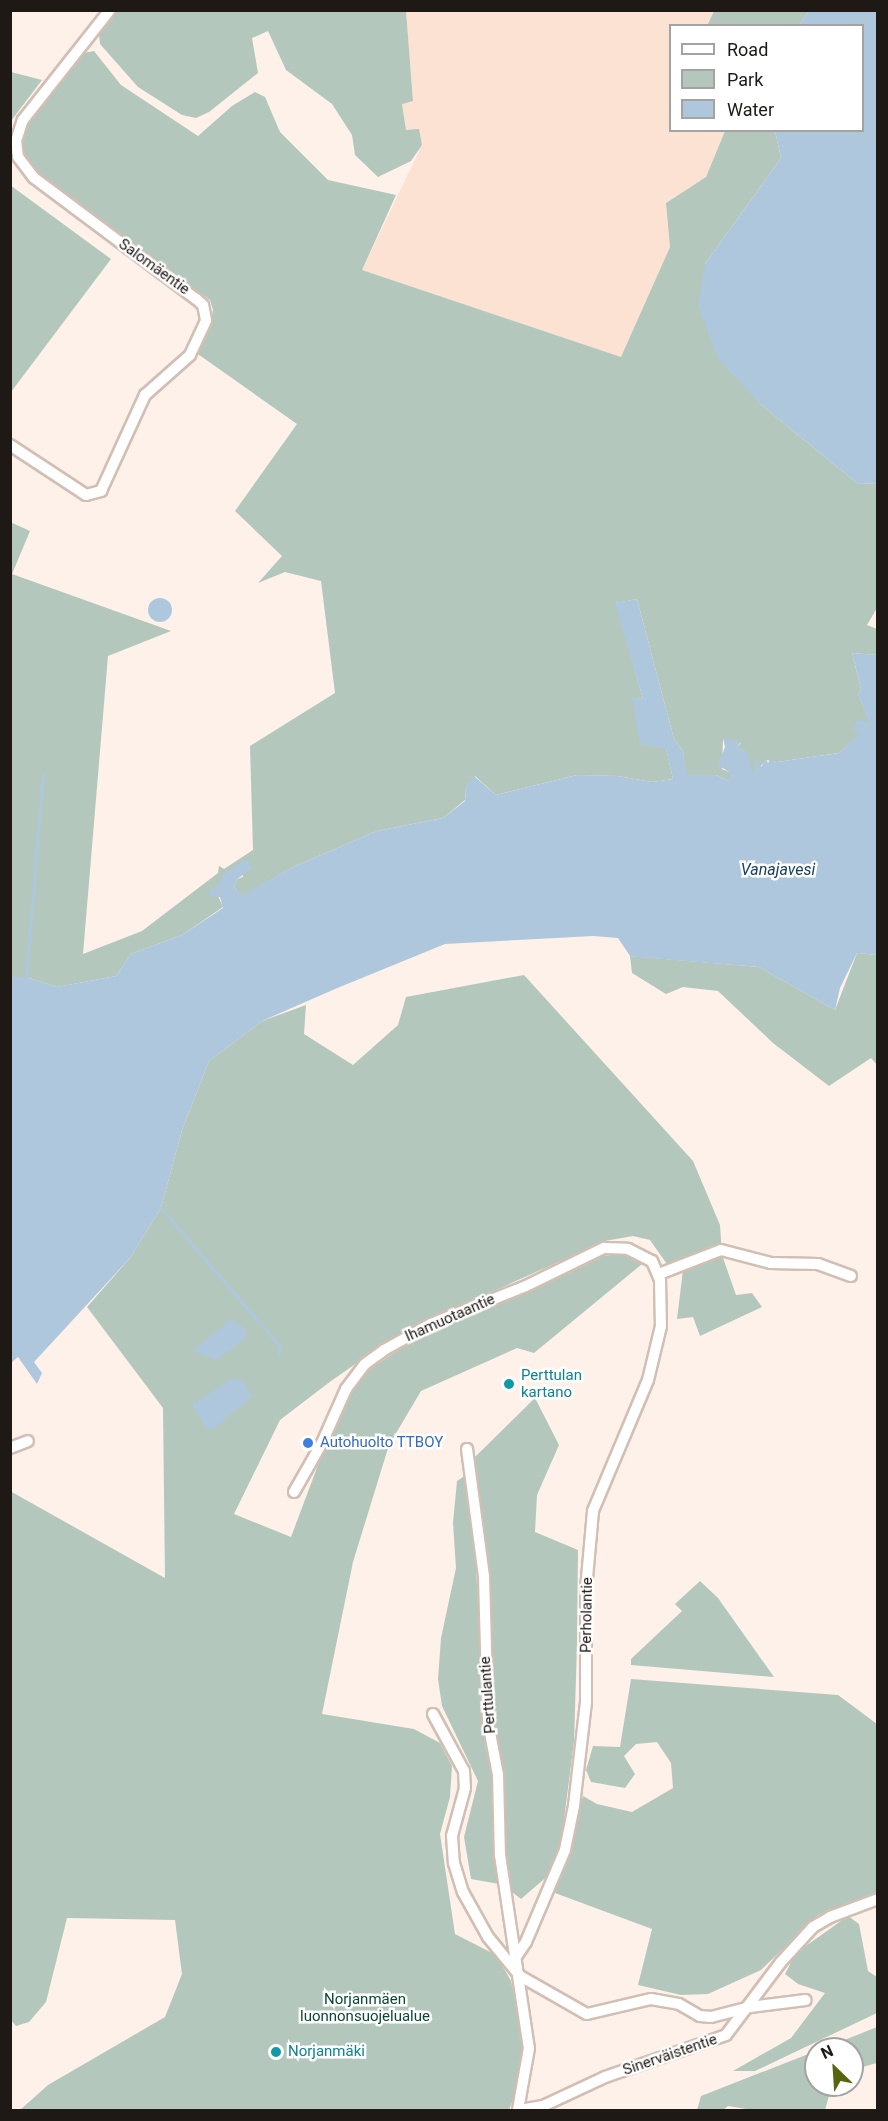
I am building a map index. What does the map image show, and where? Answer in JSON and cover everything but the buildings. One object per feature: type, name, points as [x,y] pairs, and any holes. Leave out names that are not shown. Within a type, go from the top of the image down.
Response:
[{"type":"street","name":"Salomäentie","points":[[10,445],[86,495],[101,491],[145,394],[190,355],[206,320],[203,305],[196,298],[34,178],[18,157],[16,141],[23,120],[110,10]]},
{"type":"street","name":"Ihamuotaantie","points":[[294,1492],[322,1443],[346,1389],[366,1364],[384,1350],[431,1324],[526,1286],[596,1251],[616,1248],[641,1255],[652,1262],[659,1274]]},
{"type":"street","points":[[659,1274],[721,1250],[771,1263],[818,1264],[851,1276]]},
{"type":"street","name":"Perholantie","points":[[516,1957],[526,1942],[565,1847],[586,1702],[586,1590],[593,1511],[648,1380],[661,1326],[659,1274]]},
{"type":"street","points":[[10,1448],[28,1441]]},
{"type":"street","name":"Perttulantie","points":[[467,1449],[484,1577],[488,1722],[498,1775],[500,1855],[529,2048],[519,2110]]},
{"type":"street","points":[[433,1714],[464,1771],[465,1788],[452,1836],[454,1863],[463,1892],[498,1951],[520,1976],[587,2014],[651,1999],[679,2004],[700,2016],[806,2000]]},
{"type":"street","name":"Sinerväistentie","points":[[519,2110],[543,2106],[646,2061],[708,2044],[726,2035],[750,2007],[780,1962],[813,1927],[830,1917],[878,1899]]},
{"type":"shaded area","points":[[406,11],[714,11],[708,24],[669,24],[669,132],[725,132],[706,177],[666,203],[670,247],[621,357],[362,270],[422,145],[406,130],[402,104],[413,100]]},
{"type":"green space","points":[[117,11],[406,11],[413,101],[402,104],[406,130],[419,129],[422,145],[411,161],[378,177],[355,155],[352,135],[332,104],[286,70],[268,31],[252,38],[258,73],[209,112],[196,118],[182,115],[138,87],[100,44],[99,34]]},
{"type":"green space","points":[[714,11],[809,11],[800,24],[708,24]]},
{"type":"green space","points":[[94,51],[121,85],[198,136],[232,106],[255,92],[265,97],[280,132],[328,180],[396,195],[362,270],[621,357],[670,247],[666,203],[706,177],[725,132],[775,132],[781,158],[705,264],[759,403],[858,484],[877,483],[877,608],[867,625],[877,629],[877,655],[852,653],[861,689],[858,694],[870,723],[861,734],[839,753],[777,762],[766,760],[753,775],[737,747],[741,743],[723,739],[722,769],[729,772],[729,781],[716,775],[686,775],[683,751],[674,739],[637,599],[616,603],[643,699],[633,698],[666,748],[673,779],[652,782],[618,776],[577,775],[496,795],[475,776],[466,787],[465,800],[443,818],[377,831],[291,868],[243,896],[234,887],[237,879],[243,877],[244,860],[218,896],[223,907],[182,935],[131,954],[116,976],[57,987],[26,977],[11,977],[10,522],[30,531],[12,574],[171,631],[108,656],[83,954],[142,931],[218,873],[219,866],[224,869],[253,850],[250,746],[335,693],[321,581],[285,572],[258,583],[282,556],[235,511],[297,424],[195,352],[210,325],[213,310],[210,300],[31,169],[21,150],[21,134],[32,117],[84,53]]},
{"type":"green space","points":[[10,72],[42,80],[11,121]]},
{"type":"green space","points":[[10,185],[111,259],[11,392],[10,392]]},
{"type":"green space","points":[[857,953],[877,955],[877,1065],[871,1058],[829,1086],[773,1043],[718,991],[683,987],[666,994],[632,973],[630,956],[759,967],[835,1010]]},
{"type":"green space","name":"Norjanmäen luonnonsuojelualue","points":[[524,975],[693,1161],[720,1225],[722,1255],[736,1295],[752,1293],[762,1307],[700,1336],[693,1317],[677,1319],[683,1270],[674,1274],[650,1240],[633,1236],[605,1241],[400,1333],[331,1381],[280,1420],[234,1514],[291,1537],[339,1409],[360,1376],[428,1330],[554,1278],[590,1257],[624,1254],[642,1264],[534,1353],[517,1348],[421,1391],[389,1445],[353,1562],[322,1714],[414,1729],[440,1743],[452,1766],[450,1797],[440,1834],[455,1934],[496,1955],[511,1981],[525,2042],[519,2084],[509,2110],[20,2110],[48,2085],[165,2017],[182,1974],[175,1920],[67,1918],[46,2002],[29,2022],[16,2026],[11,2020],[10,1491],[165,1578],[163,1408],[87,1307],[130,1258],[161,1208],[182,1130],[209,1061],[262,1021],[306,1005],[304,1034],[353,1065],[398,1025],[406,997]]},
{"type":"green space","points":[[535,1398],[559,1445],[537,1495],[535,1532],[578,1550],[577,1644],[574,1742],[562,1835],[550,1874],[521,1899],[512,1892],[506,1849],[502,1766],[494,1721],[490,1591],[474,1458]]},
{"type":"green space","points":[[466,1475],[475,1547],[484,1721],[492,1773],[492,1833],[499,1884],[471,1879],[464,1837],[478,1781],[442,1706],[438,1679],[441,1638],[456,1568],[453,1523],[457,1481]]},
{"type":"green space","points":[[700,1581],[718,1598],[774,1677],[631,1665],[631,1659],[682,1611],[675,1604]]},
{"type":"green space","points":[[631,1679],[838,1695],[877,1724],[876,1892],[818,1915],[761,1970],[708,1994],[681,1995],[638,1985],[652,1929],[555,1893],[583,1796],[597,1804],[632,1812],[673,1788],[671,1763],[657,1742],[636,1744],[624,1756],[635,1774],[625,1788],[591,1782],[586,1770],[593,1746],[620,1747]]},
{"type":"green space","points":[[848,1916],[859,1924],[868,1971],[877,1977],[877,2013],[827,2037],[804,2037],[804,2048],[755,2071],[733,2071],[791,2038],[825,1993],[798,1984],[785,1974],[796,1953]]},
{"type":"green space","points":[[877,2027],[877,2063],[864,2067],[864,2037],[852,2037]]},
{"type":"green space","points":[[804,2056],[804,2097],[829,2097],[825,2110],[753,2110],[728,2106],[723,2110],[697,2110],[701,2096]]},
{"type":"water","points":[[809,11],[877,11],[877,483],[858,484],[759,403],[718,358],[698,306],[705,264],[781,158],[775,132],[864,132],[864,24],[800,24]]},
{"type":"water","points":[[160,598],[169,601],[172,610],[169,619],[160,622],[151,619],[148,610],[151,601]]},
{"type":"water","name":"Vanajavesi","points":[[637,599],[674,739],[683,751],[687,775],[716,775],[729,781],[729,772],[718,765],[725,747],[723,738],[741,742],[737,747],[747,751],[753,774],[756,760],[761,767],[766,759],[768,763],[770,760],[777,762],[839,753],[860,734],[852,730],[858,720],[869,722],[858,694],[861,689],[852,653],[877,655],[877,955],[857,953],[840,988],[835,1010],[759,967],[630,956],[618,938],[593,936],[445,944],[262,1021],[209,1061],[182,1130],[161,1208],[130,1258],[34,1362],[42,1373],[37,1384],[18,1357],[11,1363],[11,977],[26,977],[57,987],[116,976],[131,954],[182,935],[223,908],[220,897],[210,897],[209,890],[218,886],[223,875],[244,860],[249,861],[252,869],[237,879],[234,887],[243,895],[291,868],[377,831],[443,818],[465,801],[466,787],[474,776],[496,795],[577,775],[618,776],[652,782],[673,779],[666,749],[640,744],[632,697],[643,699],[615,603]]},
{"type":"water","points":[[231,1319],[243,1327],[247,1337],[216,1360],[193,1351]]},
{"type":"water","points":[[231,1379],[242,1379],[252,1397],[213,1429],[206,1428],[192,1405]]},
{"type":"waterway","points":[[26,977],[43,775]]},
{"type":"waterway","points":[[161,1208],[279,1345],[278,1355]]},
{"type":"place","name":"Perttulan kartano","points":[[509,1384]]},
{"type":"place","name":"Autohuolto TTBOY","points":[[308,1443]]},
{"type":"place","name":"Norjanmäki","points":[[276,2052]]}]
